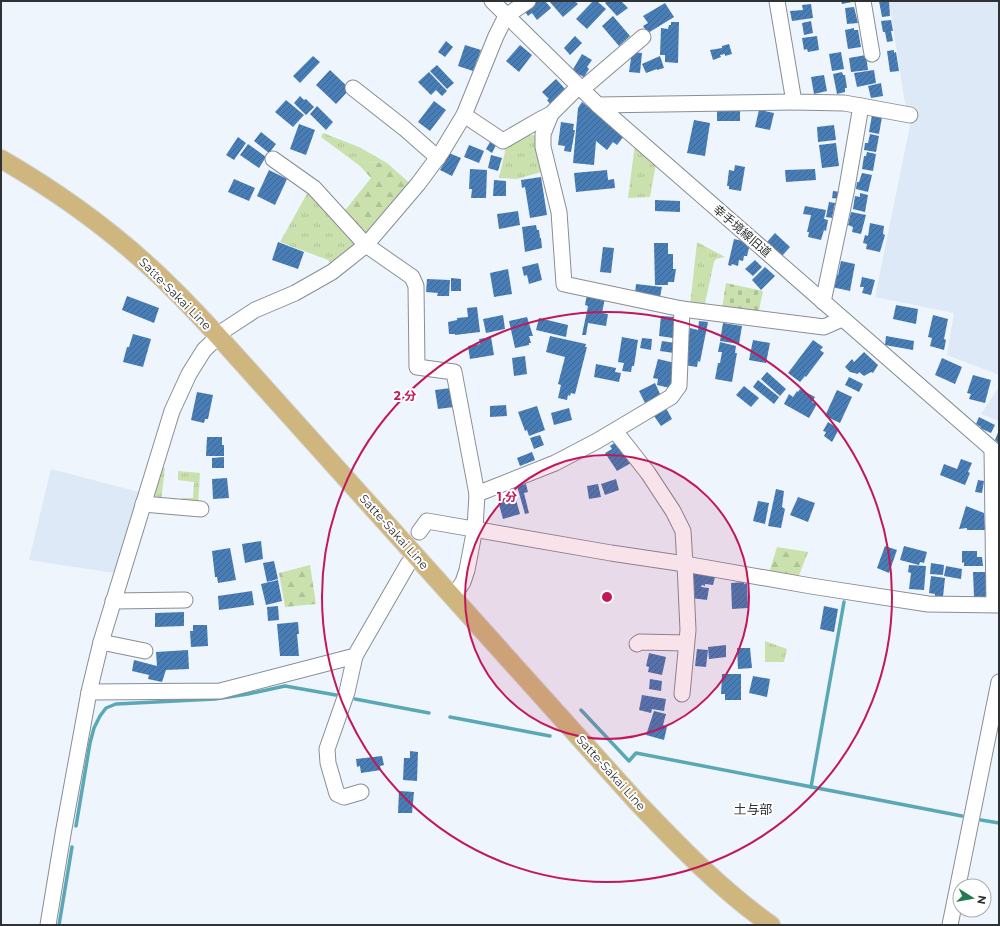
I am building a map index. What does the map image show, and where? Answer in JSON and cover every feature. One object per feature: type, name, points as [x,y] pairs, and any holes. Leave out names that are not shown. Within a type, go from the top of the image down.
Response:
[{"type":"main road","name":"Satte-Sakai Line","points":[[1,159],[52,190],[113,236],[144,262],[178,294],[218,336],[630,795],[666,833],[733,895],[771,925]]},
{"type":"street","name":"幸手境線旧道","points":[[492,1],[598,105],[996,452]]},
{"type":"street","points":[[48,925],[89,692],[101,642],[172,410],[189,374],[204,350],[232,325],[255,310],[295,293],[332,272],[366,245],[438,158],[464,115],[496,36],[506,16],[528,1]]},
{"type":"street","points":[[777,1],[794,102]]},
{"type":"street","points":[[863,1],[872,54]]},
{"type":"street","points":[[464,115],[503,142],[551,114],[643,36]]},
{"type":"street","points":[[353,88],[404,128],[438,158]]},
{"type":"street","points":[[598,105],[794,102],[844,103],[910,115]]},
{"type":"street","points":[[823,302],[846,193],[861,106]]},
{"type":"street","points":[[551,114],[544,134],[543,148],[559,212],[564,284],[682,309],[824,327],[842,319]]},
{"type":"street","points":[[274,159],[314,188],[366,245],[412,277],[416,286],[417,367],[454,372],[477,494],[475,528],[467,570],[463,582],[459,588],[450,595]]},
{"type":"street","points":[[477,494],[555,463],[615,431],[671,397],[679,386],[682,309]]},
{"type":"street","points":[[615,431],[648,472],[673,511],[683,531],[686,564],[688,630],[682,694]]},
{"type":"street","points":[[419,532],[428,521],[475,528],[611,553],[928,604],[997,605],[996,452]]},
{"type":"street","points":[[143,504],[201,509]]},
{"type":"street","points":[[362,792],[344,797],[337,794],[328,762],[327,749],[347,692],[355,656],[408,564],[415,556]]},
{"type":"street","points":[[113,601],[185,600]]},
{"type":"street","points":[[101,642],[145,651]]},
{"type":"street","points":[[637,644],[640,642],[686,643]]},
{"type":"street","points":[[89,692],[220,691],[355,656]]},
{"type":"street","points":[[950,925],[999,682]]},
{"type":"shaded area","points":[[889,1],[999,1],[999,375],[947,355],[954,313],[875,297],[913,111],[906,110]]},
{"type":"shaded area","points":[[999,387],[999,421],[981,414]]},
{"type":"shaded area","points":[[51,469],[139,492],[114,573],[29,560]]},
{"type":"green space","points":[[323,133],[359,147],[387,163],[366,162],[360,166],[321,137]]},
{"type":"green space","points":[[520,135],[534,135],[537,137],[545,171],[517,179],[499,178],[505,152],[504,146]]},
{"type":"green space","points":[[635,144],[656,164],[650,197],[628,198]]},
{"type":"green space","points":[[366,162],[387,163],[413,186],[371,234],[364,234],[342,214],[371,178],[360,166]]},
{"type":"green space","points":[[309,190],[359,245],[332,266],[328,260],[280,242]]},
{"type":"green space","points":[[697,242],[725,257],[716,259],[714,262],[704,308],[690,306]]},
{"type":"green space","points":[[726,283],[763,291],[758,315],[722,309]]},
{"type":"green space","points":[[161,467],[165,468],[161,502],[150,499]]},
{"type":"green space","points":[[178,471],[200,473],[198,505],[181,503],[182,498],[193,498],[194,482],[178,480]]},
{"type":"green space","points":[[777,547],[808,552],[798,578],[769,573]]},
{"type":"green space","points":[[310,565],[316,604],[285,607],[279,573]]},
{"type":"green space","points":[[765,641],[787,649],[784,662],[765,662]]},
{"type":"building","points":[[535,1],[545,1],[551,8],[537,20],[532,13],[528,16],[524,10]]},
{"type":"building","points":[[549,1],[575,1],[578,4],[563,17]]},
{"type":"building","points":[[593,1],[597,1],[606,9],[587,29],[576,19]]},
{"type":"building","points":[[607,1],[621,1],[628,8],[617,16],[605,3]]},
{"type":"building","points":[[841,1],[852,1],[852,2],[842,4]]},
{"type":"building","points":[[879,1],[889,1],[890,16],[882,17]]},
{"type":"building","points":[[665,3],[674,17],[648,33],[643,26],[648,23],[643,16]]},
{"type":"building","points":[[811,4],[813,18],[792,21],[790,11],[803,10],[802,5]]},
{"type":"building","points":[[854,7],[858,23],[847,24],[845,8]]},
{"type":"building","points":[[613,16],[630,36],[619,46],[602,26]]},
{"type":"building","points":[[891,20],[893,41],[887,42],[881,21]]},
{"type":"building","points":[[811,21],[813,33],[804,35],[802,23]]},
{"type":"building","points":[[671,22],[679,22],[678,63],[665,62],[665,55],[660,55],[661,28],[668,29]]},
{"type":"building","points":[[854,28],[854,30],[858,30],[861,47],[848,49],[845,30]]},
{"type":"building","points":[[575,36],[582,43],[570,55],[564,48]]},
{"type":"building","points":[[817,36],[819,50],[808,52],[807,49],[804,50],[802,38]]},
{"type":"building","points":[[446,41],[453,47],[445,57],[438,52]]},
{"type":"building","points":[[729,44],[732,54],[725,56],[725,54],[720,55],[721,57],[713,60],[710,50],[722,48],[722,46]]},
{"type":"building","points":[[465,45],[481,50],[473,71],[458,66]]},
{"type":"building","points":[[520,45],[532,55],[519,72],[506,61]]},
{"type":"building","points":[[894,50],[894,53],[896,52],[899,71],[890,72],[887,51]]},
{"type":"building","points":[[632,52],[642,53],[640,73],[629,72]]},
{"type":"building","points":[[841,52],[844,69],[832,71],[829,54]]},
{"type":"building","points":[[582,54],[592,60],[587,67],[589,69],[584,77],[572,71]]},
{"type":"building","points":[[866,55],[868,70],[851,72],[849,58]]},
{"type":"building","points":[[313,56],[320,62],[300,83],[293,76]]},
{"type":"building","points":[[660,56],[664,68],[646,73],[642,64]]},
{"type":"building","points":[[437,65],[454,83],[447,89],[430,71]]},
{"type":"building","points":[[330,70],[350,89],[336,104],[316,85]]},
{"type":"building","points":[[874,70],[876,83],[857,87],[854,73]]},
{"type":"building","points":[[429,72],[447,91],[442,96],[436,90],[431,95],[418,82]]},
{"type":"building","points":[[842,72],[843,75],[845,75],[847,88],[845,88],[845,92],[837,94],[833,74]]},
{"type":"building","points":[[824,75],[827,91],[814,94],[811,77]]},
{"type":"building","points":[[556,79],[566,90],[550,104],[547,100],[549,99],[542,92]]},
{"type":"building","points":[[881,83],[883,96],[871,98],[868,86]]},
{"type":"building","points":[[300,96],[304,100],[306,99],[314,107],[306,115],[294,103]]},
{"type":"building","points":[[286,100],[304,115],[293,127],[275,112]]},
{"type":"building","points":[[434,101],[446,110],[430,131],[418,122]]},
{"type":"building","points":[[582,102],[624,136],[617,145],[613,142],[607,150],[596,141],[594,165],[573,163],[578,108]]},
{"type":"building","points":[[317,106],[333,122],[326,130],[310,114]]},
{"type":"building","points":[[717,108],[740,108],[740,121],[717,121]]},
{"type":"building","points":[[759,110],[774,113],[770,130],[755,127]]},
{"type":"building","points":[[872,115],[882,117],[879,134],[869,132]]},
{"type":"building","points":[[694,120],[710,123],[705,156],[687,153]]},
{"type":"building","points":[[561,122],[574,124],[573,130],[575,130],[571,152],[564,151],[565,146],[558,145]]},
{"type":"building","points":[[299,124],[315,130],[306,155],[290,149]]},
{"type":"building","points":[[834,125],[836,140],[818,142],[817,127]]},
{"type":"building","points":[[261,132],[276,144],[269,153],[254,141]]},
{"type":"building","points":[[870,134],[879,136],[876,152],[864,150],[865,143],[868,143]]},
{"type":"building","points":[[238,137],[246,143],[234,160],[226,155]]},
{"type":"building","points":[[490,142],[496,145],[492,153],[486,149]]},
{"type":"building","points":[[836,143],[839,166],[822,168],[819,145]]},
{"type":"building","points":[[248,144],[266,157],[259,168],[240,155]]},
{"type":"building","points":[[469,145],[484,151],[479,163],[464,157]]},
{"type":"building","points":[[867,152],[876,154],[873,171],[862,169],[864,156],[866,156]]},
{"type":"building","points":[[449,153],[461,158],[452,176],[440,170]]},
{"type":"building","points":[[491,155],[502,158],[498,171],[488,168]]},
{"type":"building","points":[[735,165],[745,167],[741,191],[729,189],[729,186],[727,186],[729,170],[734,171]]},
{"type":"building","points":[[470,169],[487,170],[486,198],[471,198],[472,189],[469,189]]},
{"type":"building","points":[[815,169],[816,180],[786,182],[785,170]]},
{"type":"building","points":[[269,170],[287,179],[275,205],[257,196]]},
{"type":"building","points":[[607,170],[608,180],[614,179],[615,188],[576,192],[574,173]]},
{"type":"building","points":[[862,173],[872,175],[868,192],[856,189],[857,182],[859,182]]},
{"type":"building","points":[[541,177],[547,215],[530,218],[525,187],[522,188],[521,180]]},
{"type":"building","points":[[234,179],[255,188],[249,201],[228,192]]},
{"type":"building","points":[[494,180],[506,181],[506,196],[493,196]]},
{"type":"building","points":[[833,191],[841,192],[840,199],[832,198]]},
{"type":"building","points":[[860,193],[868,195],[865,212],[853,209],[855,196],[860,197]]},
{"type":"building","points":[[655,200],[680,201],[680,212],[655,211]]},
{"type":"building","points":[[829,202],[835,203],[832,218],[826,217]]},
{"type":"building","points":[[805,206],[826,210],[824,219],[828,220],[826,231],[824,230],[821,240],[808,237],[809,232],[807,232],[811,215],[803,214]]},
{"type":"building","points":[[518,211],[520,225],[499,229],[497,214]]},
{"type":"building","points":[[851,212],[866,215],[861,234],[852,232],[853,227],[848,225]]},
{"type":"building","points":[[870,223],[884,226],[883,234],[885,235],[880,252],[866,249],[867,244],[863,243],[865,235],[868,236]]},
{"type":"building","points":[[536,225],[537,230],[539,230],[542,248],[525,252],[522,227]]},
{"type":"building","points":[[775,233],[790,247],[782,256],[767,242]]},
{"type":"building","points":[[734,239],[743,241],[749,248],[747,256],[744,256],[743,261],[739,260],[738,266],[732,264],[731,266],[728,265]]},
{"type":"building","points":[[278,242],[304,252],[298,269],[272,260]]},
{"type":"building","points":[[654,243],[668,243],[668,254],[673,254],[673,269],[676,269],[674,282],[668,282],[668,285],[655,285]]},
{"type":"building","points":[[603,247],[614,248],[611,273],[600,272]]},
{"type":"building","points":[[755,260],[762,267],[753,276],[745,269]]},
{"type":"building","points":[[841,261],[855,264],[850,291],[832,287],[835,274],[838,275]]},
{"type":"building","points":[[538,263],[542,280],[529,284],[527,275],[524,276],[522,267]]},
{"type":"building","points":[[765,267],[775,276],[761,290],[752,280]]},
{"type":"building","points":[[508,269],[512,294],[494,297],[490,273]]},
{"type":"building","points":[[862,277],[875,280],[871,295],[862,293],[864,287],[860,287]]},
{"type":"building","points":[[451,278],[461,279],[461,291],[451,291]]},
{"type":"building","points":[[427,279],[450,280],[449,296],[437,296],[438,293],[426,292]]},
{"type":"building","points":[[636,284],[662,287],[660,297],[635,294]]},
{"type":"building","points":[[587,294],[605,298],[602,313],[608,314],[606,326],[588,323],[586,335],[582,335],[588,306],[585,305]]},
{"type":"building","points":[[127,296],[159,308],[154,323],[122,310]]},
{"type":"building","points":[[896,305],[918,309],[916,324],[893,319]]},
{"type":"building","points":[[477,307],[480,332],[455,335],[449,334],[448,322],[457,320],[457,318],[468,317],[467,308]]},
{"type":"building","points":[[503,315],[505,329],[486,333],[483,319]]},
{"type":"building","points":[[933,315],[948,319],[944,339],[946,340],[944,350],[930,346],[932,338],[928,337]]},
{"type":"building","points":[[661,316],[675,317],[673,338],[659,336]]},
{"type":"building","points":[[527,317],[533,336],[529,336],[531,343],[529,343],[529,345],[515,348],[509,321]]},
{"type":"building","points":[[539,318],[568,325],[566,337],[536,330]]},
{"type":"building","points":[[699,321],[708,322],[700,362],[698,361],[697,367],[684,365],[690,328],[698,330]]},
{"type":"building","points":[[723,323],[742,326],[739,344],[720,341]]},
{"type":"building","points":[[133,334],[151,339],[143,367],[123,362],[127,347],[129,347]]},
{"type":"building","points":[[550,336],[586,344],[585,347],[587,347],[575,394],[571,393],[570,396],[568,395],[567,400],[558,398],[561,385],[558,384],[565,357],[546,352]]},
{"type":"building","points":[[886,336],[914,341],[913,350],[885,345]]},
{"type":"building","points":[[491,337],[494,355],[470,359],[468,346],[480,344],[479,339]]},
{"type":"building","points":[[622,337],[638,340],[634,366],[632,366],[631,372],[622,371],[624,363],[618,362]]},
{"type":"building","points":[[642,338],[652,339],[651,350],[640,348]]},
{"type":"building","points":[[753,340],[770,343],[766,363],[749,360]]},
{"type":"building","points":[[813,340],[823,347],[820,350],[824,353],[806,377],[805,376],[800,382],[788,373]]},
{"type":"building","points":[[662,341],[675,343],[674,353],[660,351]]},
{"type":"building","points":[[720,342],[736,346],[735,353],[737,353],[732,382],[715,379],[722,352],[718,352]]},
{"type":"building","points":[[864,352],[878,365],[873,373],[871,372],[864,376],[859,372],[858,374],[850,372],[845,367],[852,359],[854,362]]},
{"type":"building","points":[[525,356],[527,374],[514,376],[512,358]]},
{"type":"building","points":[[942,358],[962,367],[955,384],[935,375]]},
{"type":"building","points":[[658,359],[675,363],[670,388],[657,385],[658,379],[653,378]]},
{"type":"building","points":[[596,364],[616,368],[615,372],[621,373],[619,382],[594,377]]},
{"type":"building","points":[[767,372],[786,389],[780,396],[761,379]]},
{"type":"building","points":[[973,375],[991,380],[985,403],[969,399],[971,394],[967,393]]},
{"type":"building","points":[[849,377],[863,384],[859,392],[845,385]]},
{"type":"building","points":[[758,380],[779,397],[774,404],[753,387]]},
{"type":"building","points":[[655,383],[661,396],[645,403],[639,391]]},
{"type":"building","points":[[744,386],[759,398],[751,407],[736,395]]},
{"type":"building","points":[[451,388],[454,407],[438,409],[435,390]]},
{"type":"building","points":[[800,389],[815,397],[812,402],[817,404],[809,418],[784,404],[789,394],[793,397]]},
{"type":"building","points":[[837,390],[852,397],[840,423],[825,416]]},
{"type":"building","points":[[197,392],[213,395],[208,419],[205,419],[204,423],[191,420]]},
{"type":"building","points":[[506,405],[507,416],[490,417],[490,406]]},
{"type":"building","points":[[537,406],[545,430],[529,436],[527,430],[525,431],[518,412]]},
{"type":"building","points":[[569,408],[572,420],[554,425],[551,413]]},
{"type":"building","points":[[666,408],[672,419],[661,426],[654,416]]},
{"type":"building","points":[[979,417],[995,425],[991,433],[980,428],[981,427],[976,424]]},
{"type":"building","points":[[828,422],[839,429],[832,442],[824,436],[826,432],[823,431]]},
{"type":"building","points":[[999,430],[999,443],[995,440]]},
{"type":"building","points":[[540,435],[544,445],[534,449],[530,438]]},
{"type":"building","points":[[207,437],[222,437],[224,456],[206,456]]},
{"type":"building","points":[[617,441],[631,463],[617,471],[605,453],[612,449],[610,446]]},
{"type":"building","points":[[532,452],[535,460],[520,466],[517,458]]},
{"type":"building","points":[[224,457],[224,468],[212,468],[212,458]]},
{"type":"building","points":[[961,459],[972,463],[965,485],[940,475],[944,464],[957,469]]},
{"type":"building","points":[[227,478],[229,498],[213,499],[212,479]]},
{"type":"building","points":[[616,479],[619,490],[605,495],[601,484]]},
{"type":"building","points":[[978,480],[984,481],[982,493],[975,492]]},
{"type":"building","points":[[526,484],[528,492],[524,493],[529,513],[525,514],[517,486]]},
{"type":"building","points":[[598,484],[601,497],[589,499],[587,486]]},
{"type":"building","points":[[776,489],[784,491],[782,507],[785,509],[781,528],[768,526]]},
{"type":"building","points":[[515,496],[520,514],[503,519],[498,501]]},
{"type":"building","points":[[798,497],[815,503],[808,522],[790,515]]},
{"type":"building","points":[[758,501],[769,503],[765,524],[753,521]]},
{"type":"building","points":[[966,506],[984,513],[985,530],[967,530],[967,528],[959,529]]},
{"type":"building","points":[[261,541],[263,559],[245,563],[242,544]]},
{"type":"building","points":[[885,546],[897,550],[889,573],[877,568]]},
{"type":"building","points":[[904,546],[927,552],[924,563],[920,562],[919,565],[900,560]]},
{"type":"building","points":[[230,548],[236,580],[218,583],[217,577],[215,577],[212,551]]},
{"type":"building","points":[[962,551],[977,551],[977,557],[982,557],[983,566],[964,566],[964,562],[962,563]]},
{"type":"building","points":[[274,561],[278,579],[267,582],[263,563]]},
{"type":"building","points":[[931,563],[944,565],[943,575],[930,574]]},
{"type":"building","points":[[909,565],[926,566],[924,590],[909,589],[911,573],[908,572]]},
{"type":"building","points":[[946,566],[962,569],[961,579],[944,576]]},
{"type":"building","points":[[973,572],[988,572],[989,597],[974,597]]},
{"type":"building","points":[[692,573],[715,577],[713,585],[705,584],[705,586],[702,585],[701,587],[709,588],[707,600],[691,598]]},
{"type":"building","points":[[931,576],[945,578],[943,597],[935,596],[935,594],[929,593]]},
{"type":"building","points":[[278,580],[282,601],[266,605],[261,584]]},
{"type":"building","points":[[744,582],[744,584],[747,583],[748,608],[732,609],[731,583]]},
{"type":"building","points":[[252,591],[254,605],[219,610],[218,596]]},
{"type":"building","points":[[278,606],[279,620],[268,621],[267,607]]},
{"type":"building","points":[[824,606],[838,609],[834,632],[820,629]]},
{"type":"building","points":[[184,612],[184,626],[155,627],[155,613]]},
{"type":"building","points":[[298,622],[299,634],[297,634],[299,656],[280,656],[277,624]]},
{"type":"building","points":[[193,625],[207,625],[208,646],[191,647],[190,631],[193,631]]},
{"type":"building","points":[[726,645],[726,657],[709,659],[708,647]]},
{"type":"building","points":[[737,648],[750,648],[752,668],[738,669]]},
{"type":"building","points":[[697,649],[708,650],[706,667],[695,666]]},
{"type":"building","points":[[188,650],[189,669],[166,670],[162,682],[148,679],[149,675],[132,671],[134,660],[157,666],[156,652]]},
{"type":"building","points":[[649,653],[666,657],[662,675],[648,672],[649,667],[646,666]]},
{"type":"building","points":[[722,674],[741,674],[741,700],[725,700],[725,694],[721,694]]},
{"type":"building","points":[[753,676],[770,679],[767,697],[749,693]]},
{"type":"building","points":[[650,679],[662,681],[661,691],[649,689]]},
{"type":"building","points":[[642,695],[666,699],[664,711],[652,709],[651,713],[639,710]]},
{"type":"building","points":[[654,711],[666,714],[663,725],[667,727],[664,740],[646,735]]},
{"type":"building","points":[[410,751],[418,752],[417,781],[403,780],[404,758],[410,758]]},
{"type":"building","points":[[382,756],[384,765],[380,766],[381,770],[361,773],[360,766],[357,767],[356,759]]},
{"type":"building","points":[[399,791],[414,792],[412,813],[398,813]]},
{"type":"waterway","points":[[811,787],[844,602]]},
{"type":"waterway","points":[[76,826],[90,743],[94,728],[106,708],[116,704],[215,699],[285,686],[336,695]]},
{"type":"waterway","points":[[355,699],[429,713]]},
{"type":"waterway","points":[[581,710],[629,761],[636,753],[962,816]]},
{"type":"waterway","points":[[450,717],[550,736]]},
{"type":"waterway","points":[[981,820],[999,823]]},
{"type":"waterway","points":[[59,925],[72,847]]},
{"type":"district","name":"土与部","points":[[753,809]]}]
